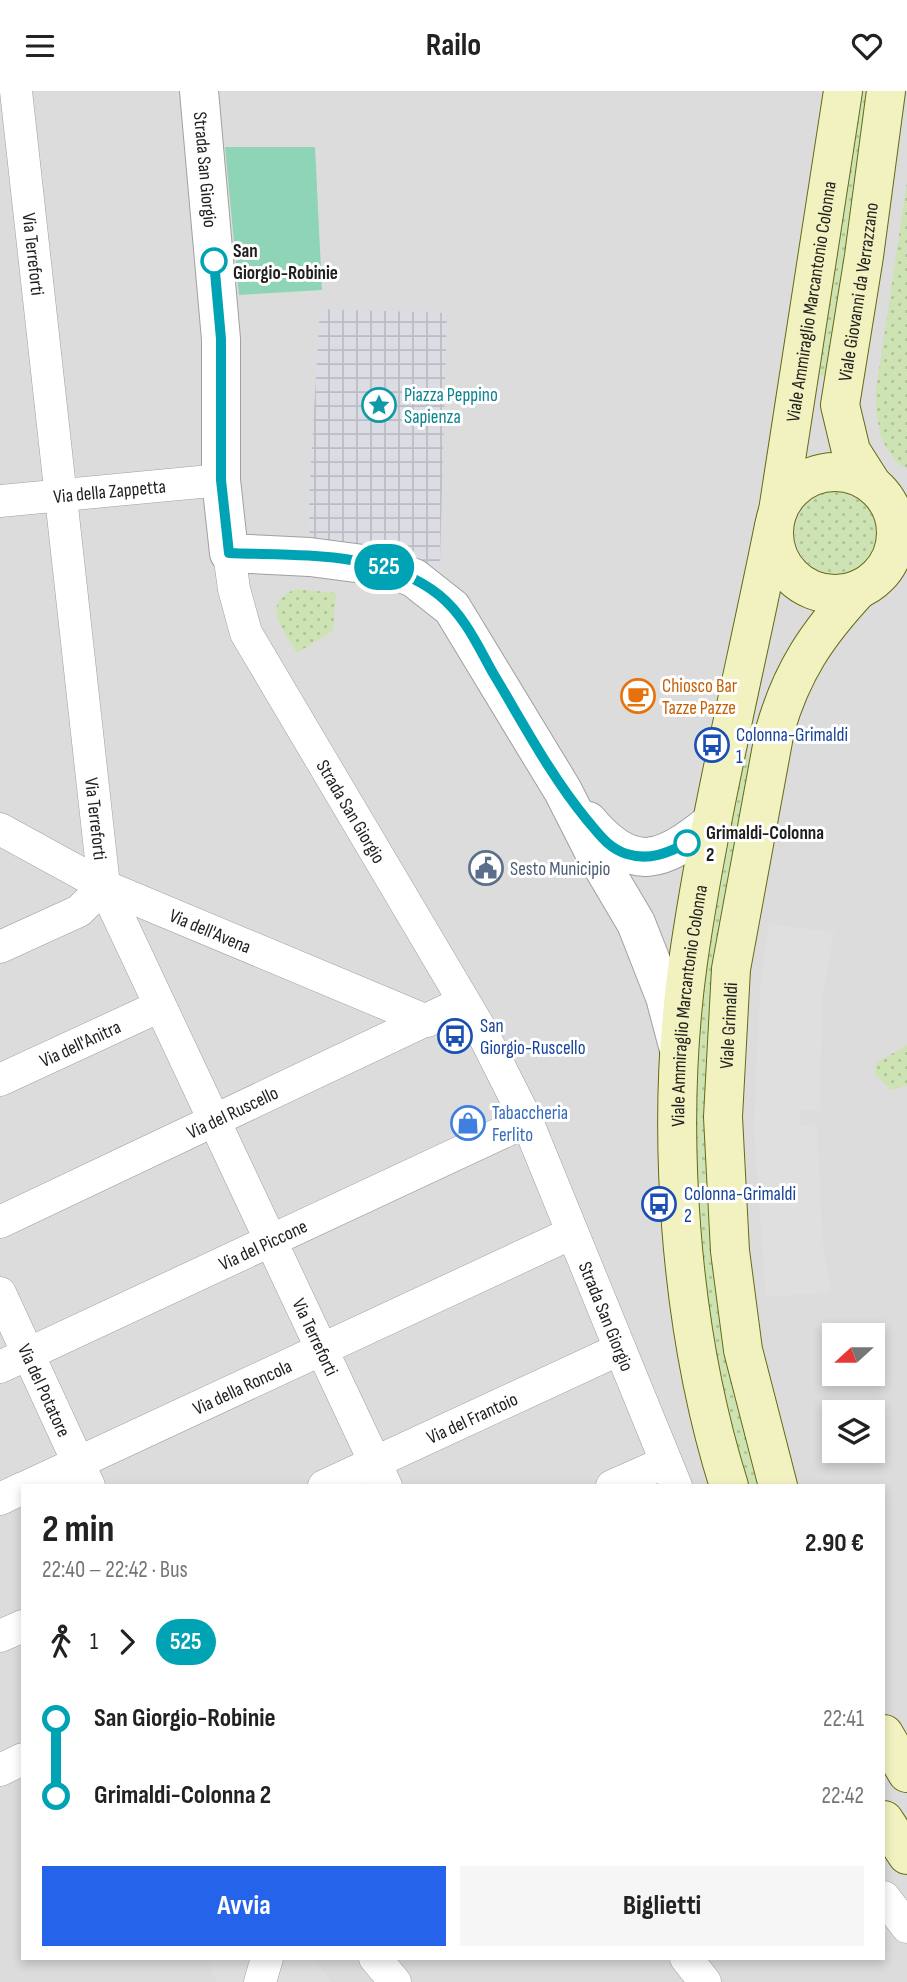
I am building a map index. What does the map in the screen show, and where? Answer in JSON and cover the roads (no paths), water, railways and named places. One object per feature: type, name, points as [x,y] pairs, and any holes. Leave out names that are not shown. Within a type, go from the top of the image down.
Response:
[{"type":"main road","name":"Viale Ammiraglio Marcantonio Colonna","points":[[729,1484],[700,1364],[685,1258],[678,1184],[679,1052],[688,963],[712,822],[776,518],[843,91]]},
{"type":"main road","name":"Viale Giovanni da Verrazzano","points":[[885,493],[851,451],[839,405],[864,256],[886,91]]},
{"type":"main road","points":[[846,473],[885,493],[895,525],[892,554],[881,578],[842,594],[823,593],[806,587],[792,576],[781,561],[775,544],[776,518],[794,488],[818,474],[846,473]]},
{"type":"main road","name":"Viale Grimaldi","points":[[777,1484],[743,1350],[730,1251],[723,1117],[731,969],[775,730],[785,696],[802,661],[881,578]]},
{"type":"main road","points":[[885,1736],[907,1773]]},
{"type":"main road","points":[[885,1822],[907,1855]]},
{"type":"street","name":"Via Terreforti","points":[[16,91],[104,886],[381,1474]]},
{"type":"street","name":"Strada San Giorgio","points":[[200,91],[221,339],[221,480],[234,589],[246,633],[464,1002],[527,1121],[671,1474]]},
{"type":"street","name":"Via della Zappetta","points":[[0,501],[221,480]]},
{"type":"street","points":[[229,553],[310,557],[386,567],[414,578],[439,595],[466,626],[564,791],[594,852],[636,923],[665,997],[679,1052]]},
{"type":"street","points":[[564,791],[607,844],[634,856],[666,854],[687,843],[712,822]]},
{"type":"street","name":"Via dell'Avena","points":[[0,829],[104,886],[427,1021]]},
{"type":"street","points":[[0,947],[79,911],[104,886]]},
{"type":"street","name":"Via del Ruscello","points":[[0,1222],[464,1002]]},
{"type":"street","name":"Via dell'Anitra","points":[[0,1080],[160,1006]]},
{"type":"street","name":"Via del Piccone","points":[[14,1360],[270,1238],[527,1121]]},
{"type":"street","name":"Via della Roncola","points":[[37,1484],[84,1474],[322,1349],[572,1233]]},
{"type":"street","name":"Via del Potatore","points":[[0,1293],[14,1360],[84,1474]]},
{"type":"street","name":"Via del Frantoio","points":[[334,1484],[381,1474],[620,1349]]},
{"type":"street","points":[[622,1484],[671,1474]]},
{"type":"street","points":[[0,1499],[21,1489]]},
{"type":"street","points":[[0,1636],[21,1627]]},
{"type":"street","points":[[0,1770],[21,1760]]},
{"type":"street","points":[[885,1897],[907,1927]]},
{"type":"street","points":[[260,1982],[266,1960]]},
{"type":"street","points":[[377,1960],[395,1982]]},
{"type":"street","points":[[688,1960],[705,1982]]},
{"type":"place","name":"San Giorgio-Robinie","points":[[214,261]]},
{"type":"place","name":"Piazza Peppino Sapienza","points":[[379,405]]},
{"type":"place","name":"Chiosco Bar Tazze Pazze","points":[[638,696]]},
{"type":"place","name":"Colonna-Grimaldi 1","points":[[712,745]]},
{"type":"place","name":"Grimaldi-Colonna 2","points":[[687,843]]},
{"type":"place","name":"Sesto Municipio","points":[[486,868]]},
{"type":"place","name":"San Giorgio-Ruscello","points":[[455,1036]]},
{"type":"place","name":"Tabaccheria Ferlito","points":[[468,1123]]},
{"type":"place","name":"Colonna-Grimaldi 2","points":[[659,1204]]}]
